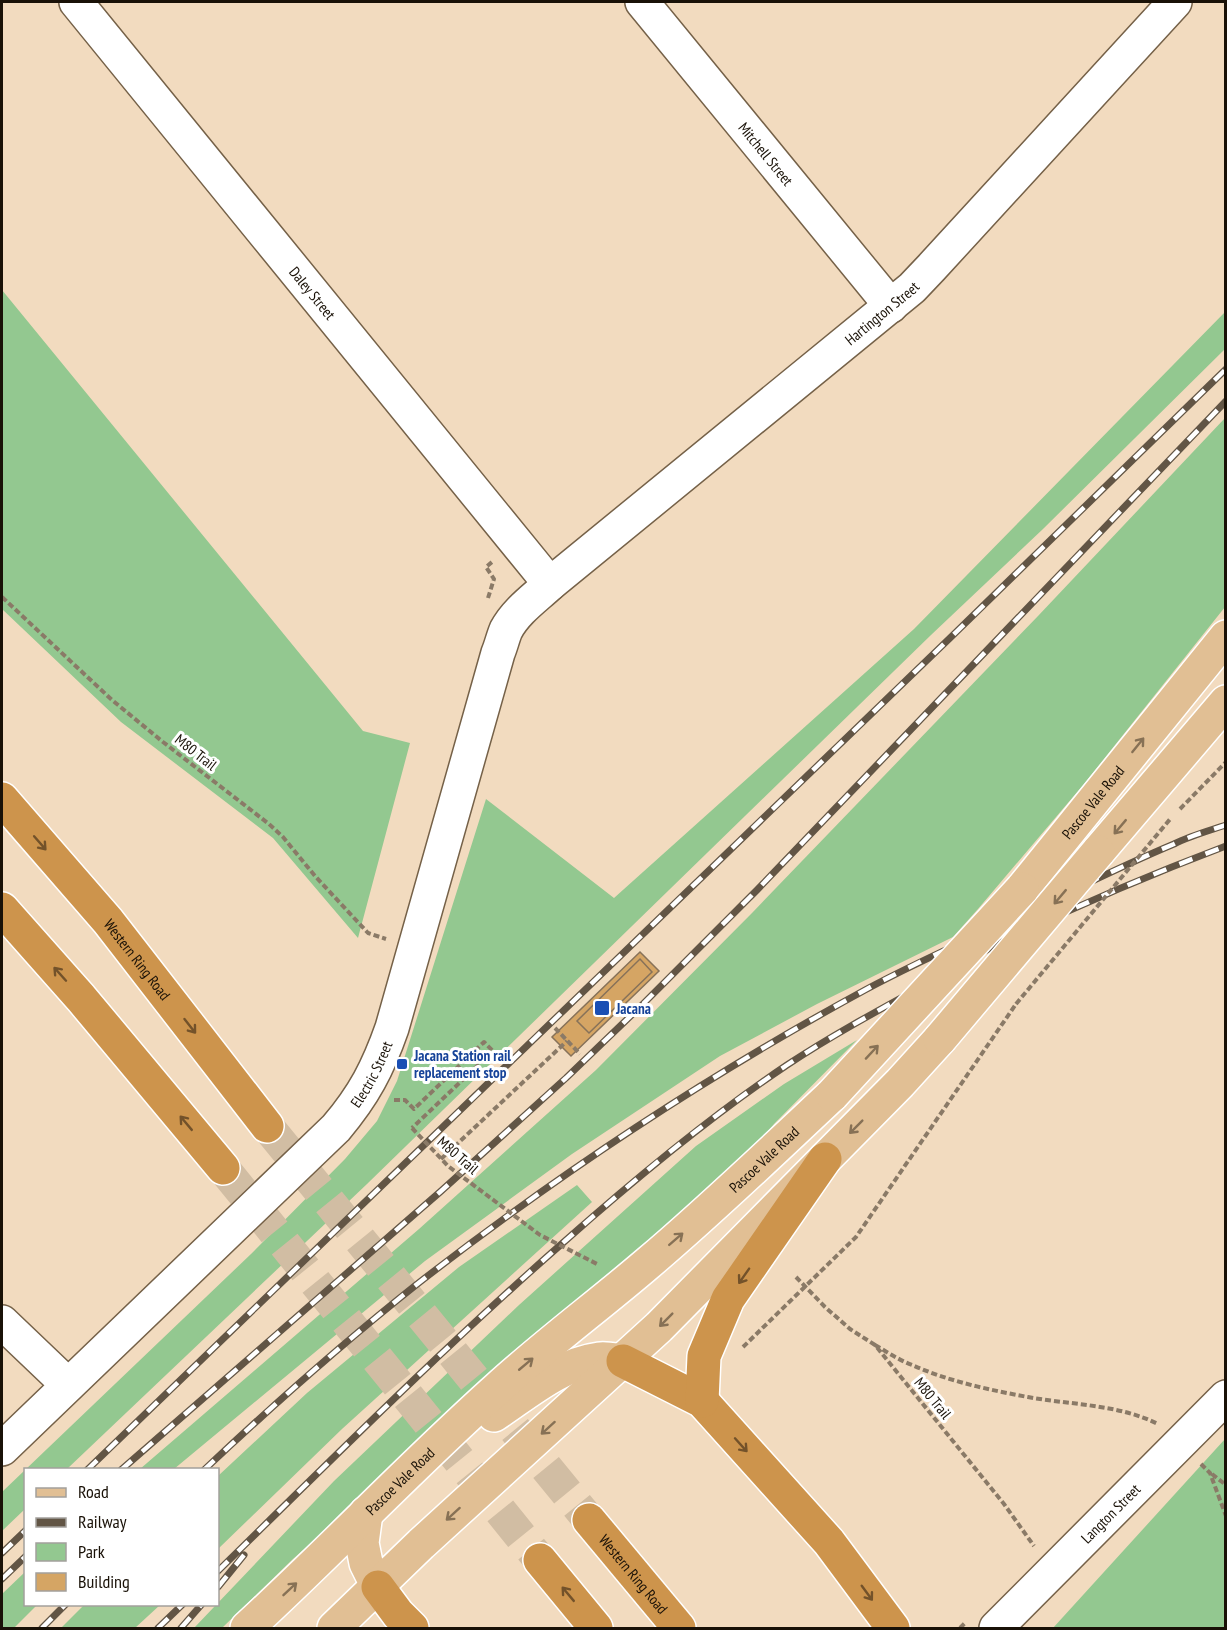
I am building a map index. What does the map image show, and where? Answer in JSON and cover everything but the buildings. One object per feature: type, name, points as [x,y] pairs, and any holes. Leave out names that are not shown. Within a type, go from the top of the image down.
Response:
[{"type":"highway","name":"Western Ring Road","points":[[2,799],[108,921],[267,1126]]},
{"type":"highway","points":[[2,909],[81,998],[223,1168]]},
{"type":"highway","points":[[702,1401],[704,1356],[728,1299],[825,1159]]},
{"type":"highway","points":[[623,1361],[702,1401],[829,1542],[893,1629]]},
{"type":"highway","name":"Western Ring Road","points":[[589,1520],[679,1629]]},
{"type":"highway","points":[[540,1560],[596,1629]]},
{"type":"highway","points":[[378,1587],[412,1629]]},
{"type":"main road","name":"Pascoe Vale Road","points":[[247,1629],[498,1388],[648,1263],[751,1173],[832,1095],[1022,889],[1226,637]]},
{"type":"main road","points":[[334,1629],[421,1544],[659,1327],[900,1083],[1226,702]]},
{"type":"main road","points":[[406,1475],[547,1380],[573,1366],[602,1359],[623,1361]]},
{"type":"main road","points":[[366,1513],[362,1543],[366,1563],[378,1587]]},
{"type":"street","name":"Daley Street","points":[[76,2],[550,584]]},
{"type":"street","name":"Mitchell Street","points":[[642,2],[891,306]]},
{"type":"street","name":"Hartington Street","points":[[550,584],[891,306],[931,268],[1175,2]]},
{"type":"street","name":"Electric Street","points":[[2,1449],[336,1128],[367,1087],[383,1055],[392,1028],[506,630],[524,607],[550,584]]},
{"type":"street","points":[[2,1322],[68,1385]]},
{"type":"street","name":"Langton Street","points":[[996,1629],[1226,1397]]},
{"type":"path","points":[[485,608],[494,579],[486,567],[500,555],[524,551]]},
{"type":"path","name":"M80 Trail","points":[[2,597],[112,700],[269,824],[368,933]]},
{"type":"path","points":[[742,1348],[856,1237],[1016,1004],[1171,818],[1226,762]]},
{"type":"path","points":[[555,1028],[580,1054]]},
{"type":"path","points":[[441,1159],[567,1041]]},
{"type":"path","name":"M80 Trail","points":[[405,1100],[414,1108],[484,1042],[492,1051],[412,1128],[441,1159],[540,1235],[597,1264]]},
{"type":"path","name":"M80 Trail","points":[[796,1277],[842,1322],[875,1345],[1004,1504],[1036,1549]]},
{"type":"path","points":[[875,1345],[911,1365],[943,1377],[1028,1397],[1126,1411],[1158,1424]]},
{"type":"path","points":[[1210,1473],[1226,1485]]},
{"type":"green space","points":[[2,290],[363,731],[410,743],[358,938],[273,838],[121,722],[2,609]]},
{"type":"green space","points":[[1225,312],[1225,349],[1043,529],[931,635],[367,1184],[68,1468],[27,1468],[251,1254],[345,1159],[377,1121],[397,1081],[486,799],[614,898],[914,629]]},
{"type":"green space","points":[[1225,418],[1225,607],[1084,784],[953,937],[817,1004],[720,1056],[572,1154],[425,1261],[175,1468],[141,1468],[419,1229],[596,1070],[752,913]]},
{"type":"green space","points":[[857,1040],[774,1124],[730,1174],[293,1559],[222,1628],[194,1628],[215,1606],[219,1606],[219,1602],[334,1481],[519,1305],[696,1146],[784,1084]]},
{"type":"green space","points":[[577,1185],[592,1202],[342,1429],[219,1548],[219,1475],[307,1393],[459,1267]]},
{"type":"green space","points":[[1225,1439],[1225,1628],[1053,1628]]},
{"type":"green space","points":[[24,1471],[24,1510],[2,1531],[2,1492]]},
{"type":"green space","points":[[24,1573],[24,1606],[36,1606],[14,1628],[2,1628],[2,1594]]},
{"type":"green space","points":[[83,1606],[159,1606],[135,1628],[61,1628]]},
{"type":"tunnel","points":[[267,1126],[589,1520]]},
{"type":"tunnel","points":[[223,1168],[540,1560]]},
{"type":"railway","points":[[89,1468],[1226,369]]},
{"type":"railway","points":[[123,1468],[440,1192],[566,1078],[642,1005],[757,890],[1226,401]]},
{"type":"railway","points":[[206,1468],[308,1375],[416,1285],[578,1166],[691,1092],[806,1023],[903,970],[1186,838],[1226,825]]},
{"type":"railway","points":[[219,1570],[389,1403],[520,1281],[645,1172],[758,1085],[837,1034],[990,948],[1112,892],[1226,846]]},
{"type":"railway","points":[[2,1553],[24,1532]]},
{"type":"railway","points":[[219,1586],[244,1555]]},
{"type":"railway","points":[[2,1579],[24,1558]]},
{"type":"railway","points":[[42,1628],[64,1606]]},
{"type":"railway","points":[[158,1628],[181,1606]]},
{"type":"railway","points":[[181,1628],[200,1606]]},
{"type":"place","name":"Jacana","points":[[602,1008]]},
{"type":"place","name":"Jacana Station rail replacement stop","points":[[402,1064]]}]
